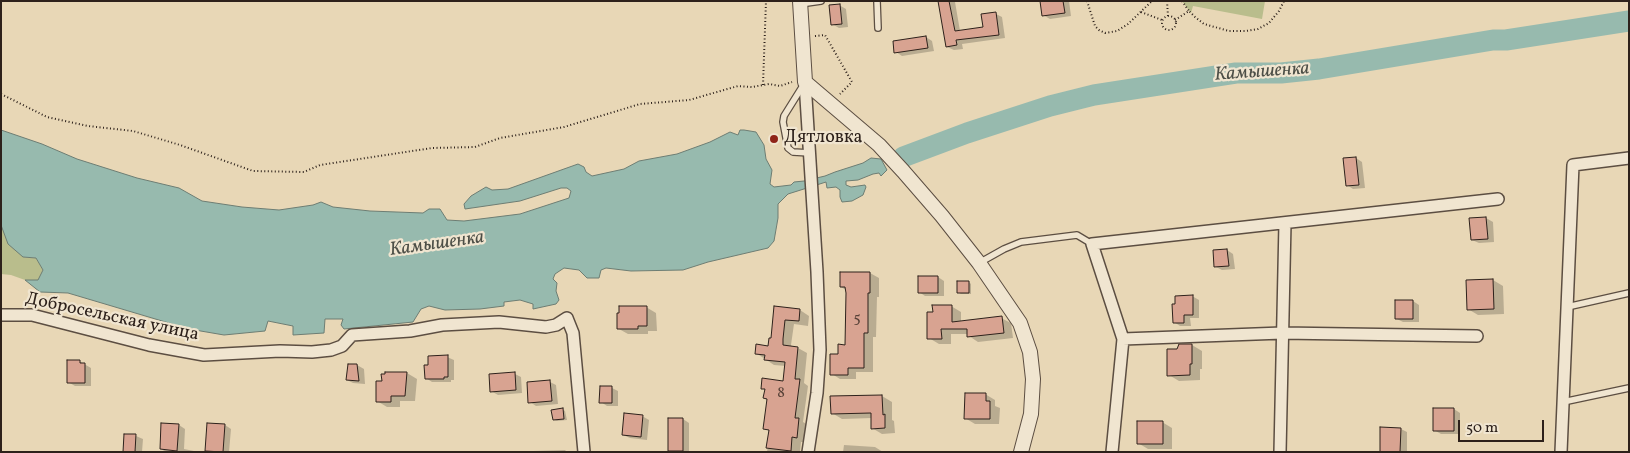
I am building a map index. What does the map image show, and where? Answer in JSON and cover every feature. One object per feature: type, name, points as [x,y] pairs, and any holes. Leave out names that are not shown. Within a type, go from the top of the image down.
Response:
[{"type":"street","points":[[800,3],[820,350],[817,393],[808,452]]},
{"type":"street","points":[[805,82],[879,145],[942,216],[979,263],[1020,323],[1030,352],[1033,372],[1031,414],[1021,452]]},
{"type":"street","points":[[1561,452],[1572,165],[1629,158]]},
{"type":"street","points":[[1112,452],[1123,339],[1092,244],[1498,199]]},
{"type":"street","points":[[1280,452],[1285,223]]},
{"type":"street","name":"Добросельская улица","points":[[1,315],[32,315],[149,345],[204,356],[280,351],[312,352],[331,350],[342,346],[352,335],[410,331],[442,325],[499,322],[546,327],[556,325],[567,318],[573,333],[584,452]]},
{"type":"street","points":[[1123,339],[1282,333],[1477,336]]},
{"type":"lane","points":[[800,3],[821,1]]},
{"type":"lane","points":[[877,1],[878,28]]},
{"type":"lane","points":[[805,82],[782,122],[788,148],[793,152],[810,153]]},
{"type":"lane","points":[[979,263],[1004,249],[1022,242],[1077,235],[1092,244]]},
{"type":"lane","points":[[1567,307],[1629,293]]},
{"type":"lane","points":[[1563,402],[1629,388]]},
{"type":"path","points":[[763,85],[766,1]]},
{"type":"path","points":[[1087,1],[1095,26],[1106,33],[1117,31],[1128,24],[1152,1]]},
{"type":"path","points":[[1167,1],[1168,16]]},
{"type":"path","points":[[1182,1],[1194,17],[1204,24],[1229,31],[1258,29],[1269,23],[1279,11],[1284,1]]},
{"type":"path","points":[[1175,20],[1189,11]]},
{"type":"path","points":[[1141,12],[1162,20]]},
{"type":"path","points":[[1162,20],[1168,16]]},
{"type":"path","points":[[1162,20],[1163,28],[1172,30],[1176,22],[1168,16]]},
{"type":"path","points":[[807,36],[825,35],[852,82],[839,93],[846,100]]},
{"type":"path","points":[[1,94],[47,117],[88,126],[133,131],[180,145],[253,171],[304,172],[320,165],[422,150],[475,147],[500,138],[564,127],[640,104],[689,100],[738,86],[752,87],[769,84],[780,86],[797,80],[804,67]]},
{"type":"green space","points":[[1182,1],[1265,1],[1262,19],[1193,6],[1191,13]]},
{"type":"green space","points":[[1,225],[23,257],[36,258],[43,270],[39,280],[25,280],[1,274]]},
{"type":"water","points":[[1,130],[42,144],[77,159],[137,178],[179,188],[202,201],[279,210],[321,202],[333,207],[370,211],[423,213],[429,209],[440,209],[447,220],[464,221],[520,214],[569,198],[571,191],[567,188],[561,188],[520,201],[465,209],[464,204],[471,196],[486,187],[492,190],[508,189],[578,164],[584,167],[586,172],[592,176],[624,169],[639,161],[677,154],[710,142],[730,132],[738,135],[740,130],[756,132],[764,145],[766,159],[772,170],[770,184],[774,187],[791,185],[794,182],[825,176],[863,163],[871,158],[881,159],[887,170],[881,176],[879,173],[858,180],[846,181],[846,185],[851,187],[865,185],[866,187],[863,195],[852,201],[842,202],[840,190],[836,187],[827,188],[826,182],[788,194],[778,204],[778,218],[774,241],[768,248],[683,270],[631,271],[606,268],[601,270],[599,278],[587,278],[579,270],[564,268],[555,274],[553,279],[557,283],[556,291],[559,300],[556,304],[533,309],[533,304],[520,300],[504,302],[504,306],[480,309],[445,310],[429,306],[421,309],[413,322],[344,329],[341,325],[343,319],[325,319],[324,333],[293,335],[293,326],[268,321],[265,331],[224,335],[189,329],[68,293],[40,292],[25,280],[38,280],[43,270],[36,258],[23,257],[8,244],[1,225]]},
{"type":"building","points":[[938,1],[949,1],[955,31],[983,27],[981,14],[996,12],[999,35],[956,40],[957,45],[946,47]]},
{"type":"building","points":[[1040,1],[1063,1],[1065,13],[1042,16]]},
{"type":"building","points":[[840,4],[842,24],[831,25],[829,5]]},
{"type":"building","points":[[926,36],[928,48],[894,53],[893,41]]},
{"type":"building","points":[[1356,157],[1359,185],[1346,186],[1343,158]]},
{"type":"building","points":[[1486,217],[1488,239],[1471,240],[1469,218]]},
{"type":"building","points":[[1227,249],[1229,266],[1214,267],[1213,250]]},
{"type":"building","points":[[840,272],[870,272],[868,333],[864,333],[864,368],[848,368],[848,375],[830,375],[830,354],[838,354],[838,344],[845,345],[846,293],[845,287],[840,287]]},
{"type":"building","points":[[918,276],[938,276],[938,293],[918,293]]},
{"type":"building","points":[[1493,279],[1494,309],[1467,310],[1466,280]]},
{"type":"building","points":[[957,281],[969,281],[969,293],[957,293]]},
{"type":"building","points":[[1193,295],[1193,315],[1184,315],[1184,323],[1173,323],[1172,304],[1175,304],[1175,296]]},
{"type":"building","points":[[1395,300],[1413,300],[1413,319],[1395,319]]},
{"type":"building","points":[[932,305],[952,305],[952,322],[1002,316],[1004,333],[967,337],[967,329],[941,329],[942,339],[927,339],[927,312],[933,312]]},
{"type":"building","points":[[619,306],[647,306],[647,326],[638,326],[638,329],[617,329]]},
{"type":"building","points":[[774,306],[800,309],[799,321],[785,320],[783,339],[783,345],[798,347],[795,379],[800,379],[795,418],[799,418],[797,438],[792,437],[791,451],[766,448],[769,430],[763,429],[767,399],[763,398],[765,389],[761,389],[762,378],[783,381],[785,362],[764,360],[765,355],[755,354],[756,344],[768,346],[769,338],[771,338]]},
{"type":"building","points":[[1179,344],[1192,344],[1190,375],[1167,376],[1167,349],[1177,349]]},
{"type":"building","points":[[448,355],[448,377],[444,377],[444,379],[425,379],[424,365],[428,365],[428,356]]},
{"type":"building","points":[[67,360],[80,360],[80,363],[85,363],[85,383],[67,383]]},
{"type":"building","points":[[348,364],[357,364],[359,381],[346,380]]},
{"type":"building","points":[[385,372],[407,372],[405,396],[391,396],[391,402],[376,402],[376,381],[382,381],[381,374],[385,374]]},
{"type":"building","points":[[515,372],[516,390],[490,392],[489,374]]},
{"type":"building","points":[[550,380],[552,401],[528,403],[527,382]]},
{"type":"building","points":[[600,386],[612,386],[612,403],[599,403]]},
{"type":"building","points":[[965,393],[986,393],[986,401],[990,401],[990,419],[964,419]]},
{"type":"building","points":[[882,395],[885,428],[871,429],[871,413],[831,414],[830,396]]},
{"type":"building","points":[[563,408],[564,419],[553,420],[551,410]]},
{"type":"building","points":[[1433,408],[1454,408],[1454,431],[1433,431]]},
{"type":"building","points":[[624,413],[643,415],[641,437],[622,435]]},
{"type":"building","points":[[668,418],[683,418],[683,451],[668,451]]},
{"type":"building","points":[[1137,421],[1163,421],[1163,444],[1137,444]]},
{"type":"building","points":[[161,423],[179,424],[177,451],[160,449]]},
{"type":"building","points":[[207,423],[225,424],[223,452],[205,451]]},
{"type":"building","points":[[1380,427],[1401,428],[1400,452],[1380,452]]},
{"type":"building","points":[[124,434],[136,434],[135,452],[123,452]]},
{"type":"waterway","name":"Камышенка","points":[[903,157],[967,133],[1050,106],[1094,95],[1236,73],[1281,73],[1319,69],[1493,40],[1506,40],[1629,21]]},
{"type":"place","name":"Дятловка","points":[[774,139]]}]
